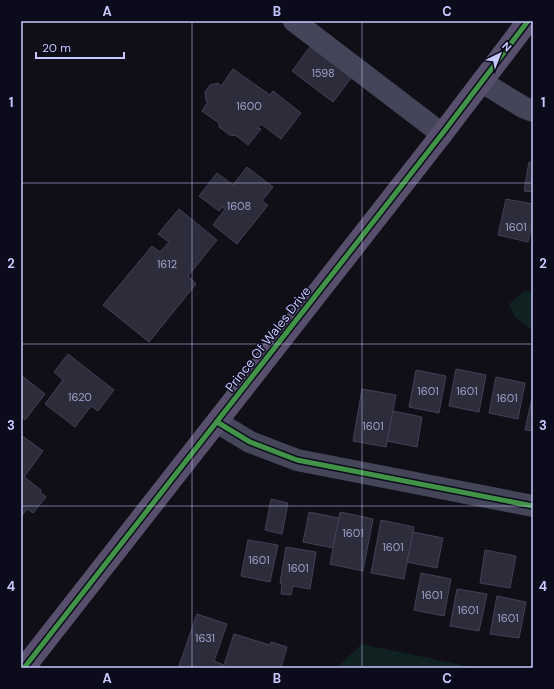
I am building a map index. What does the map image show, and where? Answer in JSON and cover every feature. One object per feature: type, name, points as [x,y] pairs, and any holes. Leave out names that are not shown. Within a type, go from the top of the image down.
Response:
[{"type":"main road","name":"Prince Of Wales Drive","points":[[24,668],[442,134],[528,21]]},
{"type":"street","points":[[294,21],[442,134]]},
{"type":"street","points":[[482,82],[523,107],[533,111]]},
{"type":"street","points":[[217,422],[250,442],[297,460],[533,506]]},
{"type":"green space","points":[[525,291],[533,292],[533,331],[515,317],[509,304]]},
{"type":"green space","points":[[362,644],[476,668],[336,668]]},
{"type":"building","points":[[313,43],[354,74],[333,102],[292,71]]},
{"type":"building","points":[[233,69],[270,95],[273,91],[301,113],[281,139],[261,124],[258,128],[261,129],[248,145],[235,135],[231,136],[219,127],[219,123],[202,111],[208,102],[206,101],[205,92],[210,85],[218,83],[221,86]]},
{"type":"building","points":[[529,162],[533,163],[533,192],[524,191]]},
{"type":"building","points":[[247,167],[273,187],[262,201],[268,205],[237,244],[213,225],[225,209],[222,207],[219,211],[199,196],[217,173],[233,185]]},
{"type":"building","points":[[506,199],[533,204],[533,220],[528,242],[498,235]]},
{"type":"building","points":[[179,209],[217,240],[188,276],[196,284],[149,342],[103,305],[152,246],[160,252],[169,242],[158,234]]},
{"type":"building","points":[[68,354],[114,390],[98,411],[91,406],[75,427],[45,404],[63,380],[54,372]]},
{"type":"building","points":[[456,369],[486,375],[479,412],[449,406]]},
{"type":"building","points":[[416,370],[446,376],[439,413],[409,407]]},
{"type":"building","points":[[21,375],[45,394],[25,420],[21,416]]},
{"type":"building","points":[[496,377],[525,383],[518,419],[489,413]]},
{"type":"building","points":[[362,389],[396,395],[386,447],[353,441]]},
{"type":"building","points":[[533,393],[533,431],[525,430]]},
{"type":"building","points":[[393,411],[422,417],[417,447],[387,441]]},
{"type":"building","points":[[21,435],[43,451],[24,477],[41,490],[40,492],[46,497],[33,513],[27,509],[21,517]]},
{"type":"building","points":[[271,499],[288,503],[282,534],[265,530]]},
{"type":"building","points":[[309,512],[339,518],[333,548],[303,542]]},
{"type":"building","points":[[340,512],[373,519],[363,571],[330,564]]},
{"type":"building","points":[[381,520],[414,527],[404,579],[371,573]]},
{"type":"building","points":[[413,532],[443,538],[437,568],[407,562]]},
{"type":"building","points":[[248,540],[278,545],[270,582],[241,576]]},
{"type":"building","points":[[286,547],[316,552],[310,589],[293,586],[291,595],[281,594],[282,584],[280,583]]},
{"type":"building","points":[[485,550],[516,556],[510,588],[480,583]]},
{"type":"building","points":[[421,573],[451,579],[444,616],[414,610]]},
{"type":"building","points":[[457,589],[487,594],[479,631],[450,626]]},
{"type":"building","points":[[497,596],[526,602],[519,638],[490,634]]},
{"type":"building","points":[[197,614],[227,624],[214,661],[224,665],[234,634],[270,645],[271,642],[287,647],[281,668],[187,668],[179,666]]},
{"type":"cycle path","points":[[24,668],[442,134],[528,21]]},
{"type":"cycle path","points":[[217,422],[250,442],[297,460],[533,506]]}]
